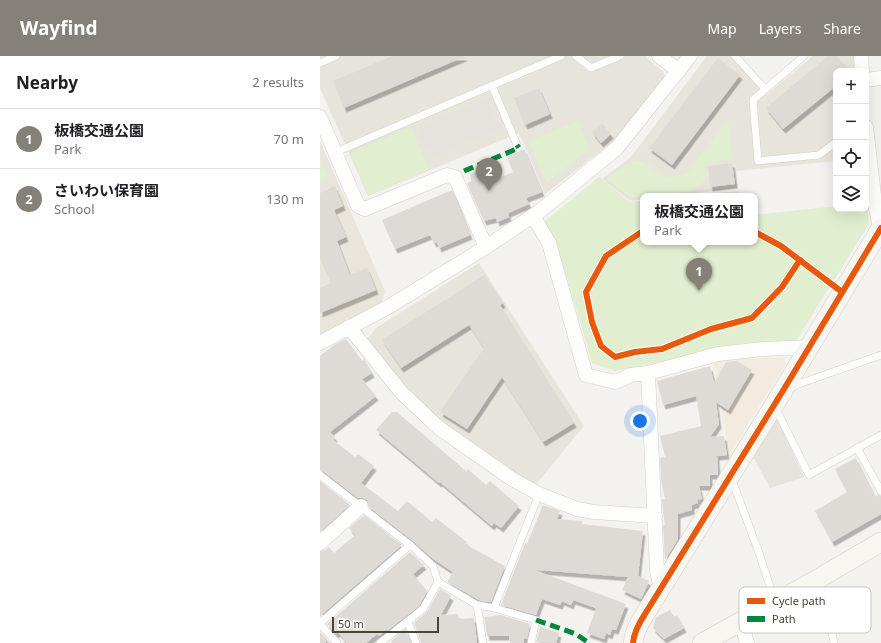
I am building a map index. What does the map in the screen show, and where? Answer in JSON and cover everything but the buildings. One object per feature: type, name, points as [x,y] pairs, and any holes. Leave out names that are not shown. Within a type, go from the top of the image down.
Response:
[{"type":"street","points":[[659,56],[679,71]]},
{"type":"street","points":[[320,343],[390,306],[486,247],[533,216],[617,148],[690,56]]},
{"type":"street","points":[[861,56],[862,68]]},
{"type":"street","points":[[869,80],[881,78]]},
{"type":"street","points":[[320,117],[358,206],[365,208],[447,175],[455,177],[486,247]]},
{"type":"street","points":[[633,643],[633,637],[637,627],[881,229],[875,204],[868,140]]},
{"type":"street","points":[[533,216],[549,243],[586,375],[615,382],[631,375],[648,373],[718,354],[763,349],[809,347]]},
{"type":"street","points":[[349,328],[401,392],[439,428],[512,478],[539,494],[577,509],[655,516]]},
{"type":"street","points":[[648,373],[657,571],[661,588]]},
{"type":"street","points":[[320,543],[361,506]]},
{"type":"street","points":[[803,587],[881,542]]},
{"type":"street","points":[[702,643],[739,622]]},
{"type":"street","points":[[744,633],[747,643]]},
{"type":"lane","points":[[320,63],[336,56]]},
{"type":"lane","points":[[336,152],[561,56]]},
{"type":"lane","points":[[576,56],[591,68],[620,56]]},
{"type":"lane","points":[[735,56],[765,89]]},
{"type":"lane","points":[[804,56],[753,100],[758,161],[819,155],[833,144]]},
{"type":"lane","points":[[492,86],[517,145]]},
{"type":"lane","points":[[784,389],[881,355]]},
{"type":"lane","points":[[774,405],[810,475],[881,435]]},
{"type":"lane","points":[[857,448],[881,491]]},
{"type":"lane","points":[[320,475],[410,545],[433,566],[438,582],[477,606],[494,608],[536,620],[531,643]]},
{"type":"lane","points":[[730,475],[770,587]]},
{"type":"lane","points":[[494,608],[539,494]]},
{"type":"lane","points":[[337,643],[320,624],[410,545]]},
{"type":"lane","points":[[816,580],[820,587]]},
{"type":"lane","points":[[380,643],[423,609],[438,582]]},
{"type":"lane","points":[[477,606],[483,643]]},
{"type":"lane","points":[[408,622],[416,643]]},
{"type":"lane","points":[[832,633],[834,643]]},
{"type":"shaded area","points":[[320,56],[646,56],[663,71],[665,77],[614,141],[545,194],[519,133],[368,196],[320,88]]},
{"type":"shaded area","points":[[707,56],[731,56],[766,95],[813,56],[855,56],[856,68],[833,68],[833,161],[736,171],[738,188],[696,193],[640,193],[640,199],[630,201],[602,179],[631,157]]},
{"type":"shaded area","points":[[486,98],[499,128],[435,156],[430,146],[425,148],[420,138],[423,136],[420,127]]},
{"type":"shaded area","points":[[320,141],[385,291],[381,303],[320,336]]},
{"type":"shaded area","points":[[479,263],[584,426],[534,487],[428,413],[366,341],[376,328]]},
{"type":"shaded area","points":[[785,357],[786,364],[729,455],[713,360]]},
{"type":"shaded area","points":[[776,421],[780,422],[804,477],[770,488],[753,457]]},
{"type":"green space","points":[[728,120],[733,159],[705,163],[706,175],[703,183],[691,191],[674,193],[640,193],[640,197],[631,198],[606,179],[632,161],[644,162],[663,177],[685,175]]},
{"type":"green space","points":[[578,121],[589,149],[547,183],[528,141]]},
{"type":"green space","points":[[411,127],[429,169],[368,195],[350,153]]},
{"type":"green space","points":[[320,158],[329,179],[320,183]]},
{"type":"green space","points":[[599,177],[630,202],[640,201],[640,245],[758,245],[758,215],[833,206],[833,212],[868,212],[869,224],[796,341],[743,343],[682,358],[615,371],[592,363],[556,241],[544,222]]},
{"type":"green space","points":[[738,191],[738,193],[718,193]]},
{"type":"marked path","points":[[464,171],[519,148],[517,145]]},
{"type":"marked path","points":[[536,620],[576,634],[589,643]]},
{"type":"cycle path","points":[[633,643],[636,631],[641,621],[881,228]]},
{"type":"cycle path","points":[[640,233],[606,256],[586,292],[592,322],[601,346],[615,357],[635,352],[662,349],[711,329],[752,318],[782,287],[800,260]]},
{"type":"cycle path","points":[[758,234],[781,246],[842,292]]},
{"type":"place","name":"さいわい保育園","points":[[489,191]]},
{"type":"place","name":"板橋交通公園","points":[[699,291]]}]
